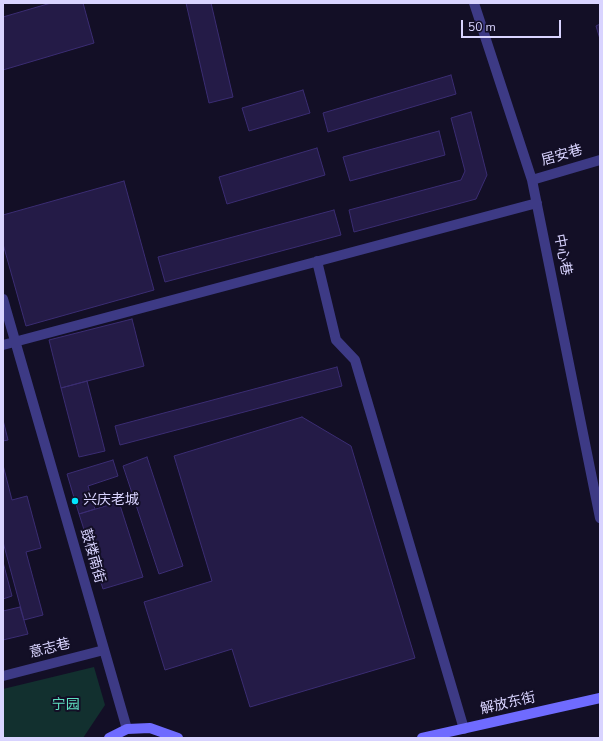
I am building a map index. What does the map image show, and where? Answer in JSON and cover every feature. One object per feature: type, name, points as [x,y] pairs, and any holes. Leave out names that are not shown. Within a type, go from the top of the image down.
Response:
[{"type":"main road","name":"解放东街","points":[[422,738],[433,737],[600,698]]},
{"type":"main road","points":[[109,738],[127,729],[150,728],[178,738]]},
{"type":"street","name":"中心巷","points":[[474,3],[532,180],[600,518]]},
{"type":"street","name":"居安巷","points":[[532,180],[600,160]]},
{"type":"street","points":[[3,345],[537,203]]},
{"type":"street","points":[[317,262],[336,340],[355,360],[464,729]]},
{"type":"street","name":"鼓楼南街","points":[[3,299],[127,729]]},
{"type":"street","name":"意志巷","points":[[3,676],[104,650]]},
{"type":"green space","name":"宁园","points":[[94,667],[105,705],[83,738],[3,738],[3,689]]},
{"type":"building","points":[[51,3],[83,3],[94,43],[3,70],[3,17]]},
{"type":"building","points":[[186,3],[211,3],[233,97],[209,103]]},
{"type":"building","points":[[600,24],[600,39],[596,26]]},
{"type":"building","points":[[451,75],[456,94],[328,132],[323,113]]},
{"type":"building","points":[[303,90],[310,113],[249,131],[242,108]]},
{"type":"building","points":[[471,112],[487,175],[476,199],[354,232],[349,210],[461,180],[465,171],[451,118]]},
{"type":"building","points":[[439,131],[445,155],[350,181],[343,157]]},
{"type":"building","points":[[317,148],[325,175],[227,204],[219,177]]},
{"type":"building","points":[[124,181],[154,290],[26,326],[3,244],[3,215]]},
{"type":"building","points":[[334,210],[341,235],[165,282],[158,257]]},
{"type":"building","points":[[132,319],[144,366],[61,388],[49,340]]},
{"type":"building","points":[[337,367],[342,386],[120,445],[115,426]]},
{"type":"building","points":[[87,381],[105,451],[79,457],[61,388]]},
{"type":"building","points":[[302,417],[351,446],[415,658],[250,707],[232,649],[165,670],[144,602],[212,581],[174,456]]},
{"type":"building","points":[[3,420],[8,440],[3,441]]},
{"type":"building","points":[[147,457],[183,566],[159,574],[123,466]]},
{"type":"building","points":[[113,460],[118,476],[88,486],[95,509],[79,514],[67,474]]},
{"type":"building","points":[[3,465],[12,500],[27,496],[41,548],[26,552],[43,615],[24,620],[3,542]]},
{"type":"building","points":[[119,502],[143,577],[103,589],[79,514]]},
{"type":"building","points":[[3,562],[12,596],[3,599]]},
{"type":"building","points":[[20,607],[28,634],[3,640],[3,611]]},
{"type":"place","name":"兴庆老城","points":[[75,501]]}]
